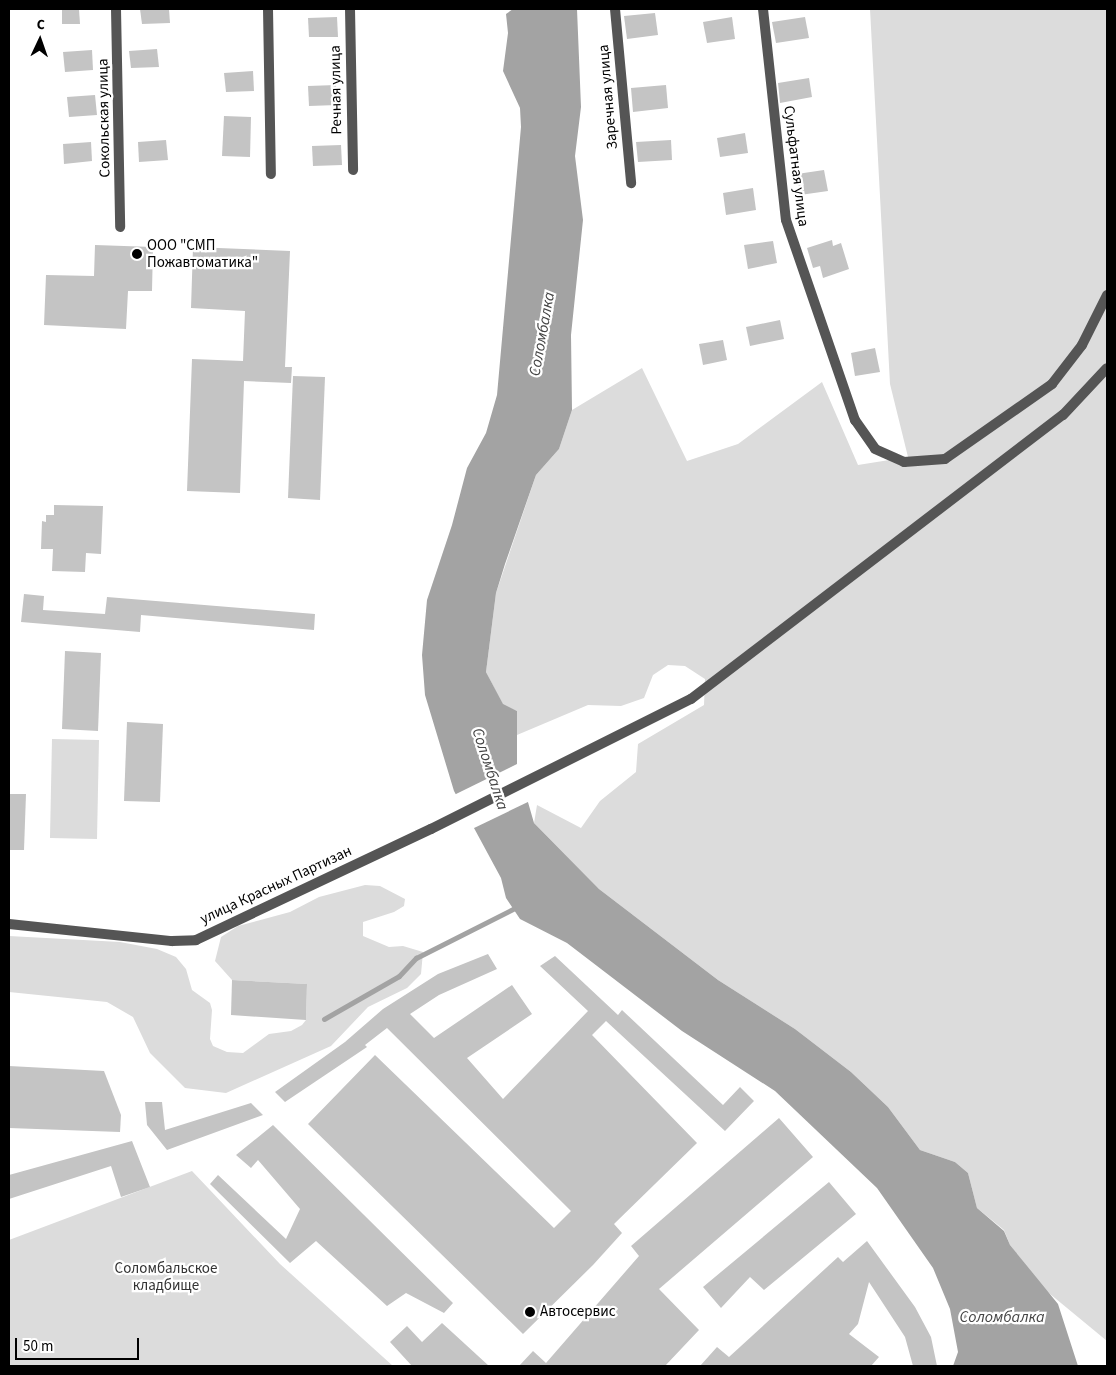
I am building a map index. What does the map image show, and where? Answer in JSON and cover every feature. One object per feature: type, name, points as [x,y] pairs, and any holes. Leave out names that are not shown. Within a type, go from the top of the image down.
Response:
[{"type":"street","name":"Сокольская улица","points":[[116,9],[120,227]]},
{"type":"street","points":[[268,9],[271,174]]},
{"type":"street","name":"Речная улица","points":[[350,9],[353,170]]},
{"type":"street","name":"Заречная улица","points":[[615,9],[631,183]]},
{"type":"street","name":"Сульфатная улица","points":[[763,9],[786,220],[839,380],[855,420],[875,449],[904,462],[945,458],[1052,384],[1082,345],[1107,295]]},
{"type":"street","name":"улица Красных Партизан","points":[[9,924],[172,941],[196,940],[431,829],[692,699],[1063,414],[1107,368]]},
{"type":"green space","points":[[870,9],[1107,9],[1107,1341],[1044,1289],[1010,1245],[1004,1230],[977,1208],[968,1173],[955,1162],[920,1150],[888,1107],[851,1072],[795,1029],[718,980],[599,889],[534,823],[537,805],[581,828],[600,801],[636,772],[638,744],[704,705],[705,679],[685,666],[668,665],[653,675],[644,698],[621,706],[588,705],[517,735],[517,711],[503,705],[486,672],[496,593],[536,475],[559,449],[572,410],[642,368],[687,461],[738,444],[822,382],[858,465],[908,457],[890,384]]},
{"type":"green space","points":[[52,739],[99,740],[97,839],[50,838]]},
{"type":"green space","points":[[365,885],[380,886],[405,899],[404,906],[394,912],[363,922],[363,936],[389,947],[403,946],[423,952],[421,974],[407,988],[368,1007],[331,1046],[226,1093],[185,1088],[150,1053],[133,1017],[107,1002],[9,992],[9,936],[120,942],[157,949],[176,957],[186,969],[192,990],[210,1003],[212,1010],[210,1039],[213,1046],[227,1052],[243,1053],[269,1034],[291,1031],[302,1025],[306,1020],[307,984],[232,980],[215,961],[221,937],[238,926],[290,912],[319,897]]},
{"type":"green space","name":"Соломбальское кладбище","points":[[192,1171],[280,1264],[393,1366],[9,1366],[9,1240]]},
{"type":"water","name":"Соломбалка","points":[[513,9],[577,9],[581,107],[575,156],[583,220],[571,335],[572,410],[559,449],[536,475],[505,564],[496,593],[486,672],[503,704],[517,711],[517,764],[534,823],[599,889],[718,980],[795,1029],[851,1072],[888,1107],[920,1150],[955,1162],[968,1173],[977,1208],[1004,1231],[1010,1245],[1058,1304],[1078,1366],[953,1366],[958,1352],[950,1309],[933,1268],[877,1188],[775,1091],[682,1031],[567,943],[520,919],[506,898],[501,878],[454,791],[425,695],[422,655],[427,600],[452,525],[467,468],[486,433],[497,395],[521,127],[520,108],[503,71],[508,33],[506,14]]},
{"type":"pier","points":[[519,763],[530,801],[472,829],[454,795]]},
{"type":"building","points":[[62,9],[79,9],[80,24],[62,24]]},
{"type":"building","points":[[140,9],[169,9],[170,23],[142,24]]},
{"type":"building","points":[[655,13],[658,35],[627,39],[624,16]]},
{"type":"building","points":[[337,17],[338,37],[309,37],[308,18]]},
{"type":"building","points":[[732,17],[735,39],[707,43],[703,22]]},
{"type":"building","points":[[805,17],[809,38],[776,43],[772,22]]},
{"type":"building","points":[[157,49],[159,67],[131,68],[129,51]]},
{"type":"building","points":[[92,50],[93,70],[65,72],[63,52]]},
{"type":"building","points":[[253,71],[254,91],[226,92],[224,73]]},
{"type":"building","points":[[809,78],[812,97],[780,103],[778,83]]},
{"type":"building","points":[[336,85],[337,105],[309,106],[308,86]]},
{"type":"building","points":[[666,85],[668,108],[633,112],[631,88]]},
{"type":"building","points":[[95,95],[97,115],[69,117],[67,97]]},
{"type":"building","points":[[224,116],[251,117],[250,157],[222,156]]},
{"type":"building","points":[[745,133],[748,153],[720,157],[717,138]]},
{"type":"building","points":[[166,140],[168,160],[139,162],[138,142]]},
{"type":"building","points":[[671,140],[672,160],[638,162],[636,142]]},
{"type":"building","points":[[91,142],[92,161],[64,164],[63,144]]},
{"type":"building","points":[[341,145],[342,165],[313,166],[312,146]]},
{"type":"building","points":[[824,170],[828,191],[800,195],[797,174]]},
{"type":"building","points":[[753,188],[756,210],[726,215],[723,193]]},
{"type":"building","points":[[832,240],[833,246],[841,243],[849,269],[823,278],[820,266],[813,268],[807,248]]},
{"type":"building","points":[[773,241],[777,263],[748,269],[744,245]]},
{"type":"building","points":[[95,245],[153,247],[152,291],[128,291],[126,329],[44,325],[46,275],[94,276]]},
{"type":"building","points":[[193,247],[290,251],[285,367],[292,367],[291,383],[244,381],[240,493],[187,491],[192,359],[243,361],[245,311],[191,308]]},
{"type":"building","points":[[780,320],[784,339],[750,346],[746,327]]},
{"type":"building","points":[[723,340],[727,360],[703,365],[699,344]]},
{"type":"building","points":[[875,348],[880,372],[855,376],[851,353]]},
{"type":"building","points":[[293,376],[325,377],[320,500],[288,498]]},
{"type":"building","points":[[54,505],[103,506],[101,554],[86,553],[85,572],[52,571],[53,549],[41,549],[42,521],[46,522],[46,515],[54,515]]},
{"type":"building","points":[[24,594],[44,596],[43,610],[105,614],[107,597],[315,614],[314,630],[141,615],[140,632],[21,622]]},
{"type":"building","points":[[65,651],[101,653],[98,731],[62,729]]},
{"type":"building","points":[[127,722],[163,724],[160,802],[124,801]]},
{"type":"building","points":[[9,794],[26,794],[24,850],[9,850]]},
{"type":"building","points":[[488,954],[497,969],[439,995],[410,1014],[434,1038],[512,985],[532,1014],[467,1058],[503,1099],[588,1011],[540,966],[555,956],[618,1015],[622,1010],[723,1105],[740,1087],[754,1101],[725,1131],[606,1021],[592,1035],[697,1143],[614,1224],[622,1233],[593,1265],[523,1334],[308,1124],[375,1055],[554,1228],[571,1211],[387,1028],[365,1045],[367,1047],[285,1102],[275,1092],[345,1042],[383,1009],[438,974]]},
{"type":"building","points":[[232,980],[307,984],[306,1020],[231,1015]]},
{"type":"building","points":[[9,1066],[104,1071],[121,1115],[120,1132],[9,1128]]},
{"type":"building","points":[[145,1102],[162,1102],[165,1130],[251,1103],[263,1115],[167,1150],[147,1125]]},
{"type":"building","points":[[779,1118],[813,1157],[659,1289],[699,1330],[665,1366],[519,1366],[533,1351],[546,1363],[639,1256],[631,1246]]},
{"type":"building","points":[[273,1125],[453,1303],[444,1313],[406,1293],[387,1306],[316,1241],[290,1263],[210,1184],[218,1175],[286,1239],[300,1209],[258,1160],[251,1168],[236,1155]]},
{"type":"building","points":[[132,1141],[150,1187],[121,1197],[111,1166],[9,1199],[9,1175]]},
{"type":"building","points":[[829,1182],[856,1214],[764,1290],[750,1277],[721,1308],[703,1287]]},
{"type":"building","points":[[867,1241],[915,1307],[931,1337],[937,1366],[913,1366],[905,1337],[869,1282],[858,1324],[849,1334],[879,1357],[871,1366],[700,1366],[717,1347],[729,1357],[838,1257],[843,1262]]},
{"type":"building","points":[[442,1323],[489,1366],[412,1366],[390,1342],[407,1326],[422,1342]]},
{"type":"waterway","points":[[324,1019],[399,976],[416,958],[513,909]]},
{"type":"place","name":"ООО \"СМП Пожавтоматика\"","points":[[137,254]]},
{"type":"place","name":"Автосервис","points":[[530,1312]]}]
